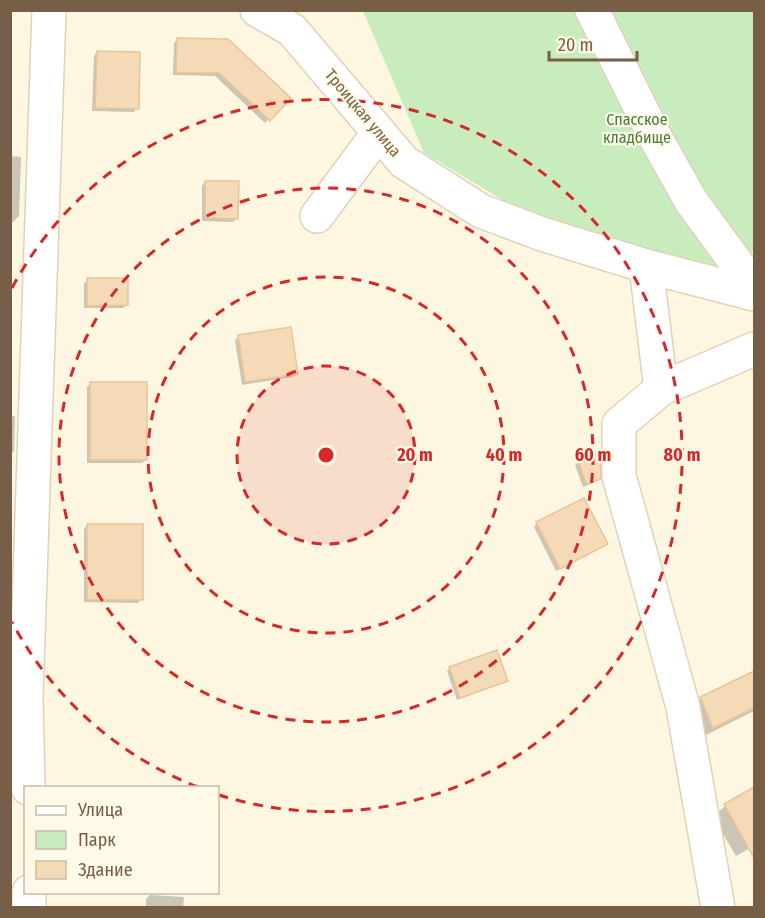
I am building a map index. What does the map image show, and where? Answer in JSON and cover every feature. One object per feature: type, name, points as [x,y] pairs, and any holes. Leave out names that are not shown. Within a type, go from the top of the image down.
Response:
[{"type":"street","points":[[27,786],[26,697],[49,10]]},
{"type":"street","name":"Троицкая улица","points":[[257,10],[292,30],[404,162],[481,211],[542,234],[646,266],[754,294]]},
{"type":"street","points":[[592,10],[654,135],[691,201],[754,287]]},
{"type":"street","points":[[317,216],[379,132]]},
{"type":"street","points":[[646,266],[660,389]]},
{"type":"street","points":[[718,908],[683,707],[619,476],[619,424],[660,389],[754,350]]},
{"type":"green space","name":"Спасское кладбище","points":[[363,11],[754,11],[754,251],[717,266],[553,230],[424,153]]},
{"type":"building","points":[[177,38],[228,39],[291,98],[270,121],[219,73],[176,73]]},
{"type":"building","points":[[97,51],[140,52],[139,109],[95,108]]},
{"type":"building","points":[[205,181],[239,181],[238,219],[205,218]]},
{"type":"building","points":[[87,278],[128,278],[128,305],[87,306]]},
{"type":"building","points":[[291,327],[298,374],[245,382],[238,335]]},
{"type":"building","points":[[90,382],[147,382],[147,460],[90,460]]},
{"type":"building","points":[[600,453],[601,479],[586,484],[578,460]]},
{"type":"building","points":[[584,498],[608,544],[560,569],[536,522]]},
{"type":"building","points":[[87,524],[143,524],[143,600],[87,600]]},
{"type":"building","points":[[497,650],[508,681],[460,698],[449,667]]},
{"type":"building","points":[[754,671],[754,708],[713,728],[700,697]]},
{"type":"building","points":[[754,787],[754,858],[724,804]]}]
